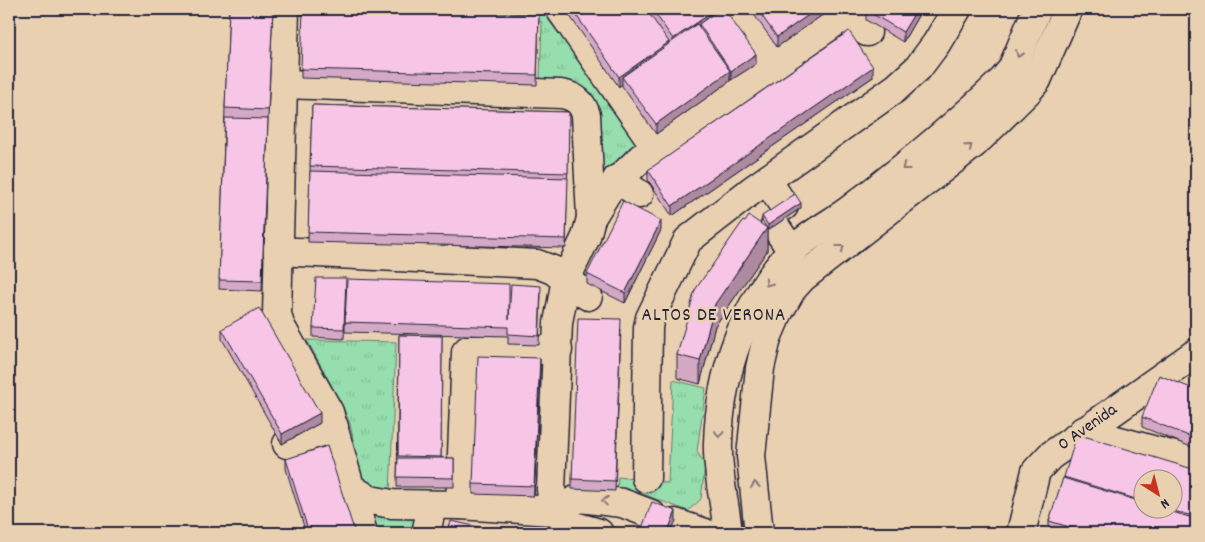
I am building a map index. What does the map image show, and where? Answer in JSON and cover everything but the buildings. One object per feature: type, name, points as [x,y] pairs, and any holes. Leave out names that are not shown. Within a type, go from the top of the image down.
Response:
[{"type":"street","points":[[285,9],[277,251],[269,302],[329,412],[363,533]]},
{"type":"street","points":[[560,9],[656,147]]},
{"type":"street","points":[[737,9],[775,63]]},
{"type":"street","points":[[646,478],[650,318],[684,246],[759,186],[896,88],[918,68],[957,9]]},
{"type":"street","points":[[728,533],[718,458],[720,418],[728,368],[739,334],[768,282],[799,245],[833,222],[914,159],[977,106],[1003,80],[1012,69],[1038,9]]},
{"type":"street","points":[[759,533],[751,456],[760,368],[767,338],[792,289],[820,264],[975,142],[1028,91],[1037,80],[1068,9]]},
{"type":"street","points":[[591,218],[617,179],[656,147],[845,12],[867,32]]},
{"type":"street","points":[[284,84],[570,95],[583,106],[586,115],[591,218],[586,237],[566,279],[558,324],[551,488],[552,511]]},
{"type":"street","points":[[617,179],[639,194]]},
{"type":"street","points":[[759,186],[799,245],[820,264]]},
{"type":"street","points":[[277,251],[537,264],[553,270],[588,296]]},
{"type":"street","points":[[460,505],[466,352],[468,350],[558,350]]},
{"type":"street","name":"0 Avenida","points":[[1026,532],[1036,471],[1050,456],[1082,431],[1188,361],[1196,353]]},
{"type":"street","points":[[288,444],[334,427]]},
{"type":"street","points":[[1082,431],[1196,462]]},
{"type":"street","points":[[351,488],[364,498],[376,502],[432,506],[460,505],[552,511],[580,498],[622,503],[705,533]]},
{"type":"street","points":[[426,533],[432,506]]},
{"type":"street","points":[[552,511],[574,526],[599,533]]},
{"type":"green space","points":[[299,9],[540,9],[597,83],[640,145],[601,178],[593,98],[588,92],[576,85],[562,81],[540,79],[542,22],[299,14]]},
{"type":"green space","points":[[307,340],[396,342],[390,493],[362,482],[350,424],[343,407]]},
{"type":"green space","points":[[673,380],[706,388],[697,451],[705,466],[701,499],[688,511],[640,493],[617,490],[618,477],[668,483]]},
{"type":"green space","points":[[370,516],[420,517],[417,533],[375,533]]},
{"type":"district","name":"ALTOS DE VERONA","points":[[714,316]]}]
